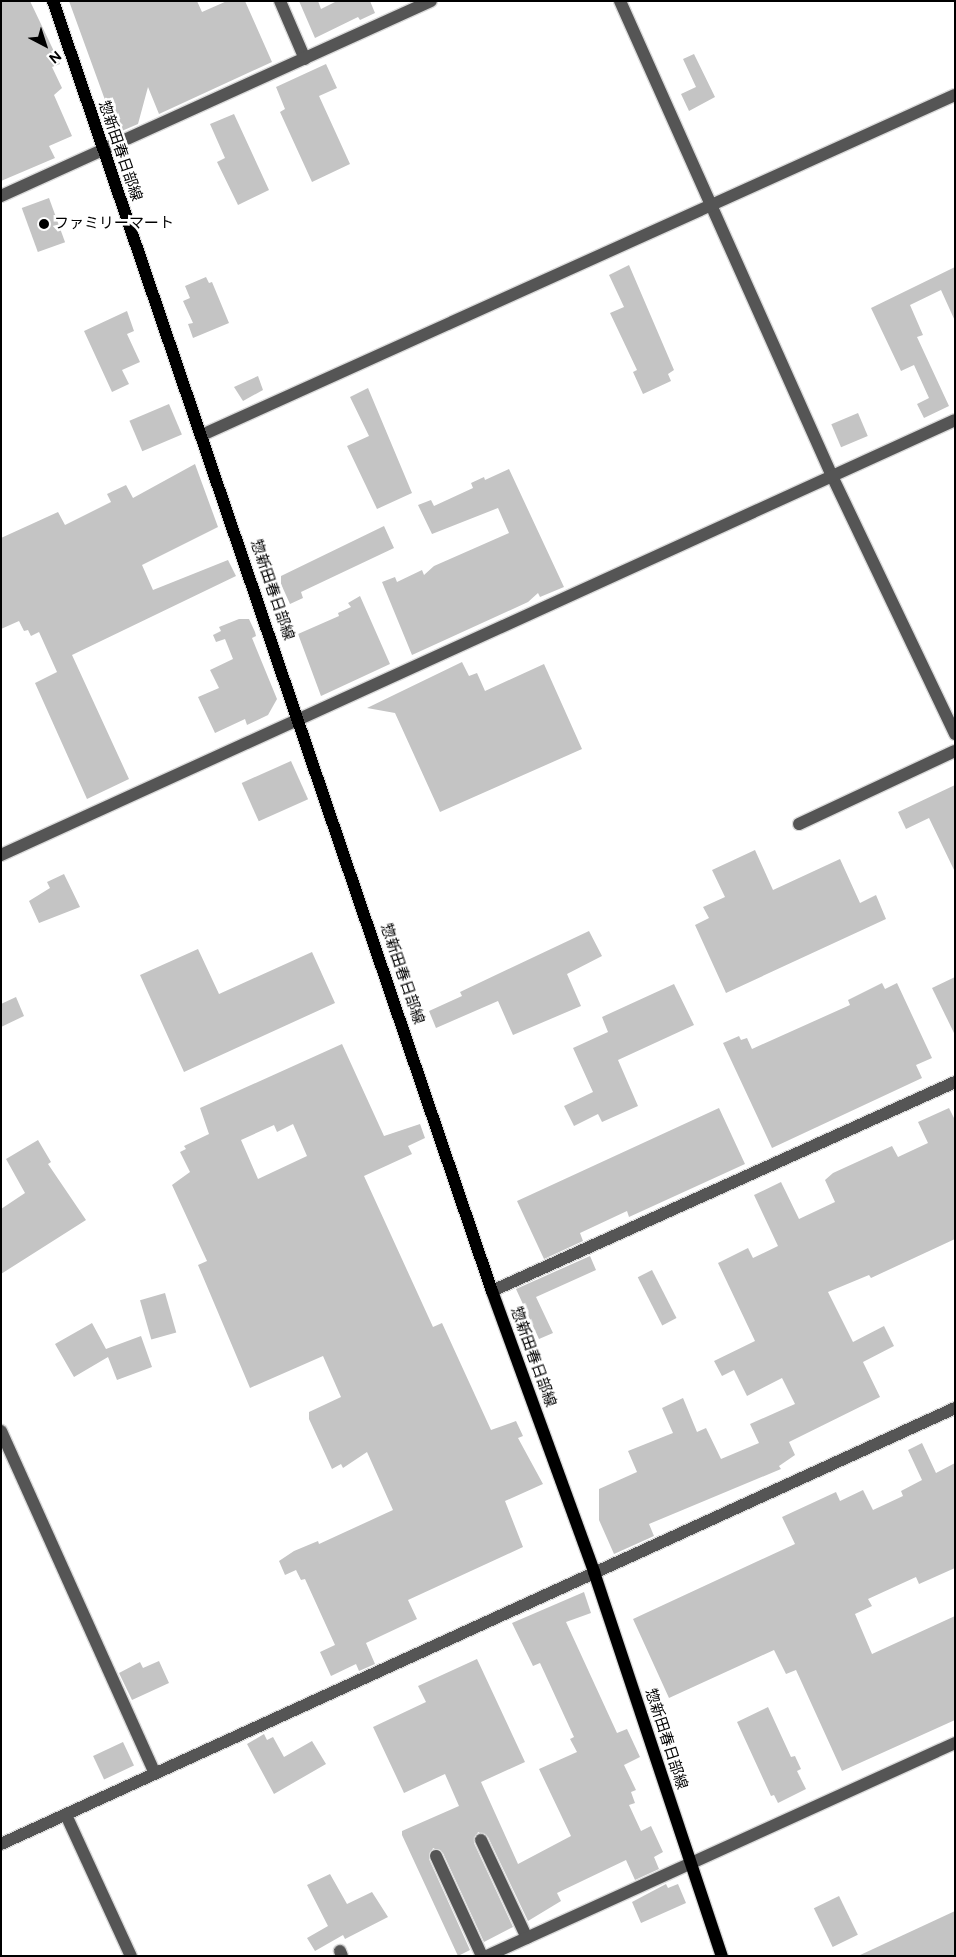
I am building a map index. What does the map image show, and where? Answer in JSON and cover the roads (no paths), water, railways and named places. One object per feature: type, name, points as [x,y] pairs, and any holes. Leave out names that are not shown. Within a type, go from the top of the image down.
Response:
[{"type":"main road","name":"惣新田春日部線","points":[[53,1],[102,152],[202,435],[492,1291],[594,1572],[722,1956]]},
{"type":"street","points":[[280,1],[305,59]]},
{"type":"street","points":[[1,196],[102,152],[432,1]]},
{"type":"street","points":[[620,1],[832,476],[955,734]]},
{"type":"street","points":[[202,435],[955,95]]},
{"type":"street","points":[[1,855],[955,420]]},
{"type":"street","points":[[799,824],[955,751]]},
{"type":"street","points":[[492,1291],[955,1082]]},
{"type":"street","points":[[1,1844],[955,1408]]},
{"type":"street","points":[[1,1431],[155,1773]]},
{"type":"street","points":[[487,1956],[691,1865],[955,1743]]},
{"type":"street","points":[[66,1815],[131,1956]]},
{"type":"street","points":[[481,1840],[527,1938]]},
{"type":"street","points":[[436,1856],[482,1956]]},
{"type":"place","name":"ファミリーマート","points":[[44,224]]}]
